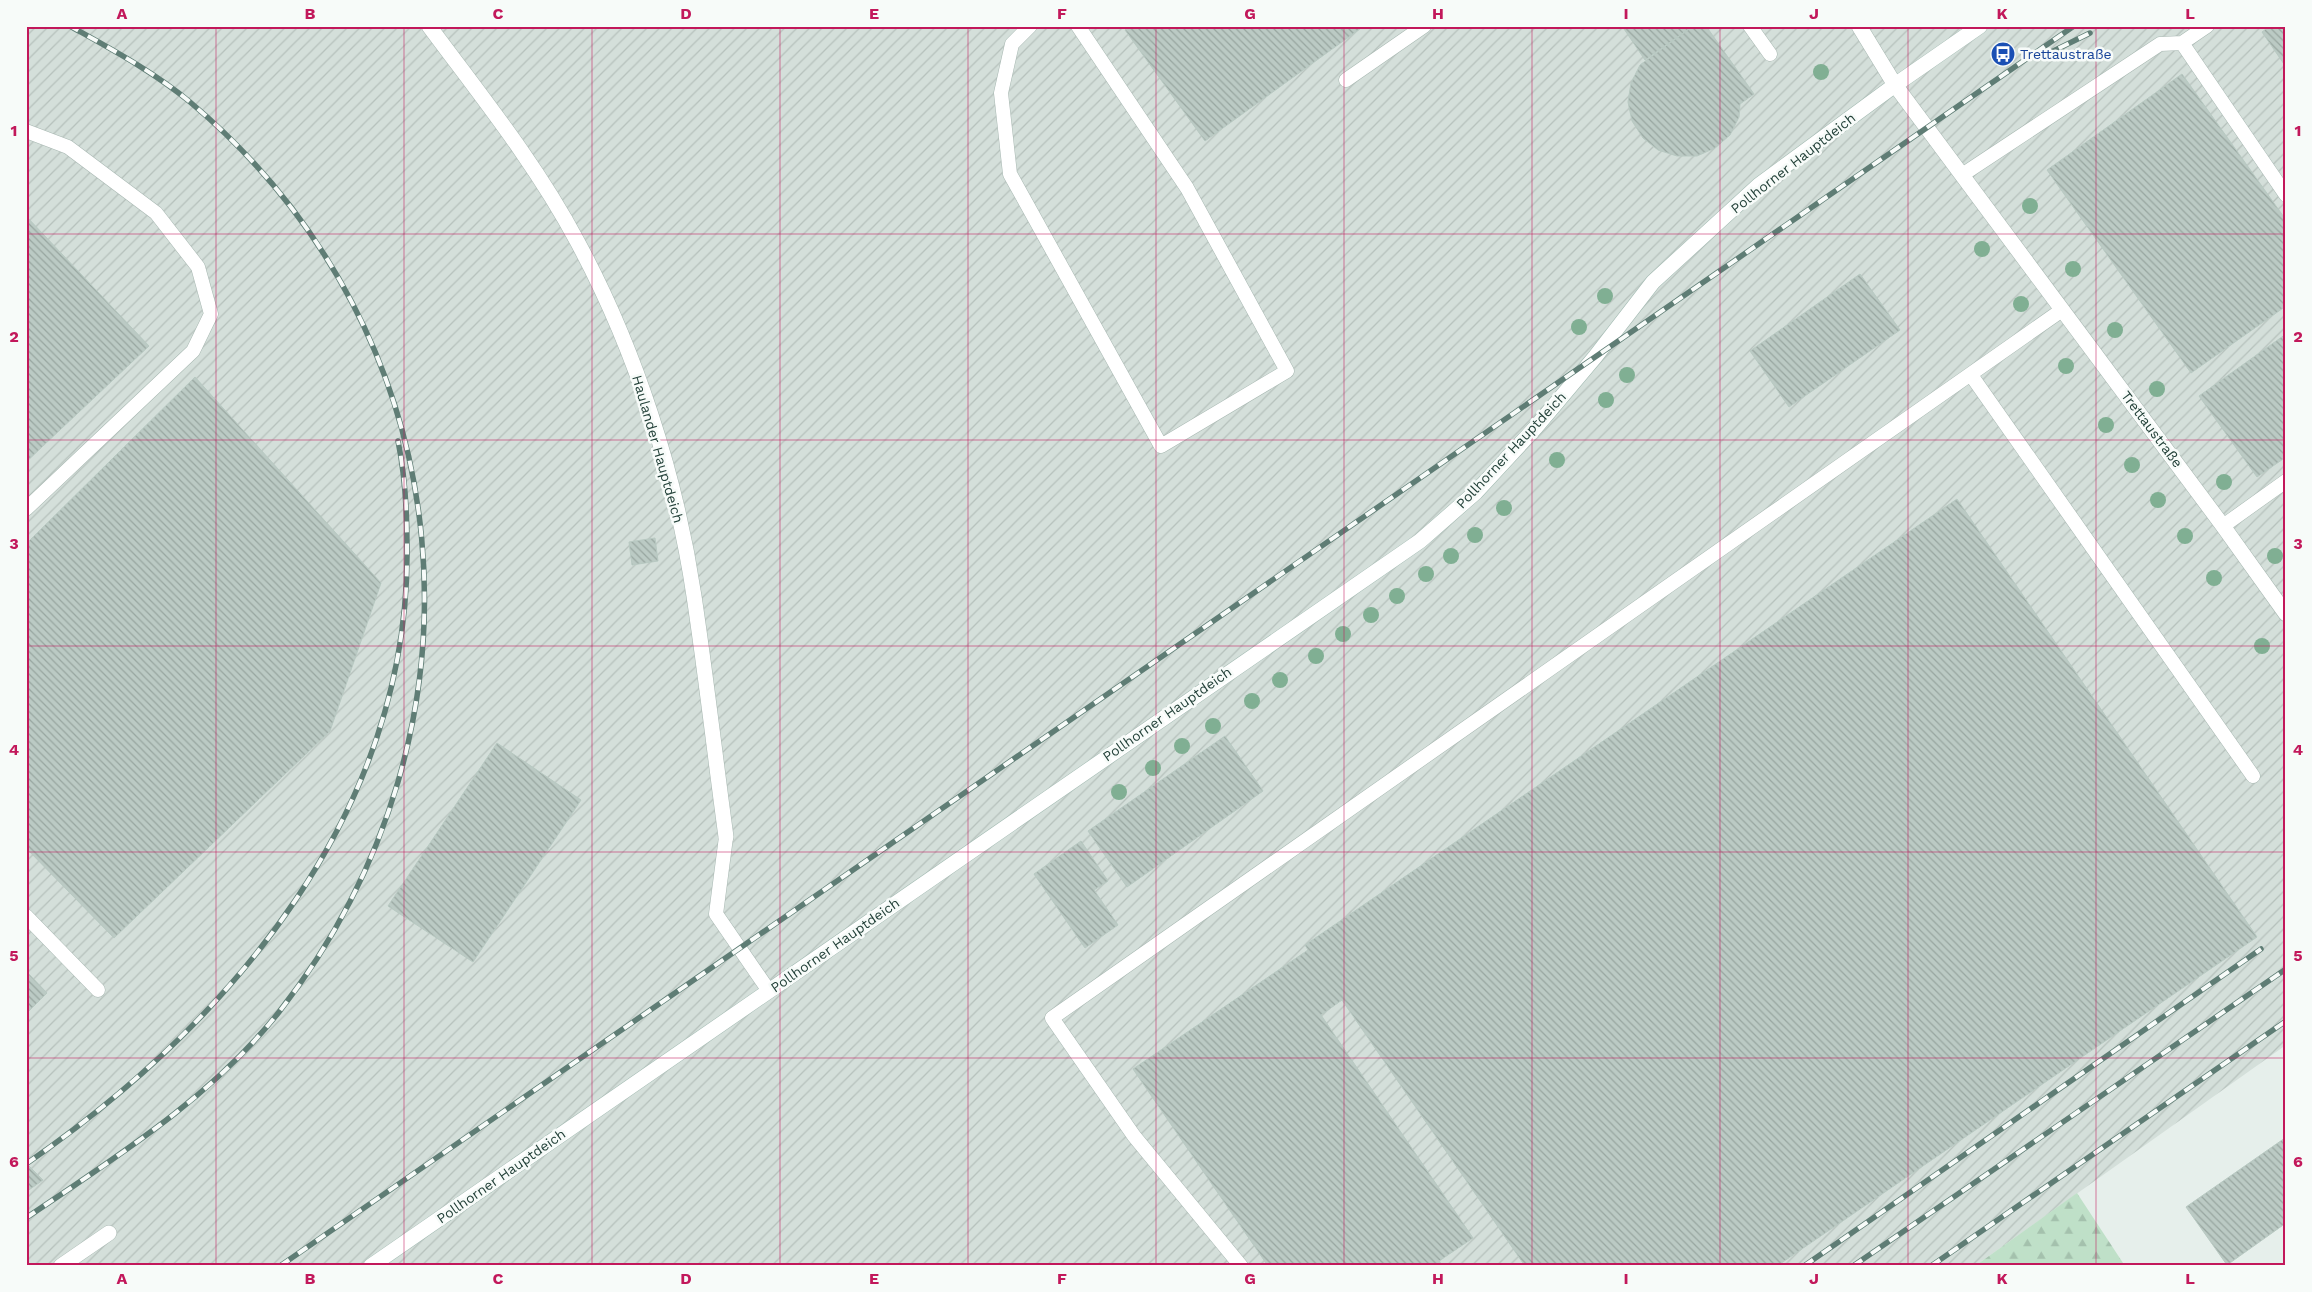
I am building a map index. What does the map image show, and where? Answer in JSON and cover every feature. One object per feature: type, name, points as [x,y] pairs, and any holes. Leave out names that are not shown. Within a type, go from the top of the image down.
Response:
[{"type":"main road","name":"Haulander Hauptdeich","points":[[429,26],[510,134],[546,187],[577,240],[608,302],[634,366],[657,435],[681,527],[694,595],[726,837]]},
{"type":"main road","name":"Trettaustraße","points":[[1859,26],[1895,84],[2224,526],[2286,614]]},
{"type":"main road","name":"Pollhorner Hauptdeich","points":[[371,1266],[1420,540],[1476,492],[1536,428],[1595,357],[1653,282],[1759,185],[1895,84],[1980,26]]},
{"type":"main road","points":[[61,1266],[109,1233]]},
{"type":"lane","points":[[1030,26],[1012,44],[1001,93],[1010,174],[1161,446],[1287,371],[1187,188],[1078,26]]},
{"type":"lane","points":[[1346,80],[1424,26]]},
{"type":"lane","points":[[1750,26],[1770,54]]},
{"type":"lane","points":[[1962,176],[2160,44],[2182,43],[2207,26]]},
{"type":"lane","points":[[2182,43],[2286,195]]},
{"type":"lane","points":[[26,131],[68,147],[156,213],[198,267],[211,314],[193,351],[26,509]]},
{"type":"lane","points":[[1242,1266],[1134,1136],[1052,1018],[2062,310]]},
{"type":"lane","points":[[1971,374],[2253,776]]},
{"type":"lane","points":[[2224,526],[2286,480]]},
{"type":"lane","points":[[726,837],[716,914],[769,991]]},
{"type":"lane","points":[[26,916],[98,990]]},
{"type":"shaded area","points":[[26,26],[2286,26],[2286,1045],[1975,1266],[26,1266]]},
{"type":"green space","points":[[2077,1193],[2125,1266],[1975,1266]]},
{"type":"building","points":[[1130,26],[1364,26],[1205,141],[1125,30]]},
{"type":"building","points":[[1622,26],[1693,26],[1645,60]]},
{"type":"building","points":[[1693,26],[1706,26],[1754,94],[1740,104],[1739,117],[1730,135],[1715,148],[1697,156],[1677,156],[1658,150],[1643,138],[1632,121],[1628,102],[1631,83],[1640,65]]},
{"type":"building","points":[[2270,26],[2286,26],[2286,67],[2262,32]]},
{"type":"building","points":[[2182,74],[2286,220],[2286,306],[2191,373],[2047,170]]},
{"type":"building","points":[[26,216],[149,346],[26,462]]},
{"type":"building","points":[[1860,274],[1900,330],[1789,407],[1750,351]]},
{"type":"building","points":[[2286,334],[2286,457],[2257,477],[2199,396]]},
{"type":"building","points":[[195,377],[381,583],[330,731],[114,938],[26,848],[26,544]]},
{"type":"building","points":[[1957,499],[2257,937],[1777,1266],[1525,1266],[1342,1000],[1321,1015],[1473,1238],[1439,1261],[1443,1266],[1268,1266],[1133,1069],[1308,950],[1305,945]]},
{"type":"building","points":[[655,538],[658,561],[632,565],[629,542]]},
{"type":"building","points":[[1225,736],[1263,791],[1127,887],[1088,831]]},
{"type":"building","points":[[497,743],[581,800],[473,962],[388,906]]},
{"type":"building","points":[[1081,841],[1108,881],[1094,890],[1118,925],[1085,948],[1034,874]]},
{"type":"building","points":[[26,971],[47,993],[26,1014]]},
{"type":"building","points":[[2285,1138],[2286,1223],[2227,1265],[2186,1207]]},
{"type":"building","points":[[26,1163],[43,1180],[26,1192]]},
{"type":"railway","points":[[26,1218],[128,1149],[193,1099],[252,1043],[279,1012],[350,901],[398,783],[421,661],[422,538],[398,417],[352,303],[282,196],[190,102],[147,71],[70,26]]},
{"type":"railway","points":[[280,1266],[2074,26]]},
{"type":"railway","points":[[2039,58],[2090,33]]},
{"type":"railway","points":[[26,1164],[102,1107],[173,1044],[239,975],[296,900],[343,819],[378,733],[400,642],[407,532],[404,480],[398,441]]},
{"type":"railway","points":[[1804,1266],[2261,949]]},
{"type":"railway","points":[[1853,1266],[2286,969]]},
{"type":"railway","points":[[1931,1266],[2286,1021]]},
{"type":"place","name":"Trettaustraße","points":[[2003,54]]}]
